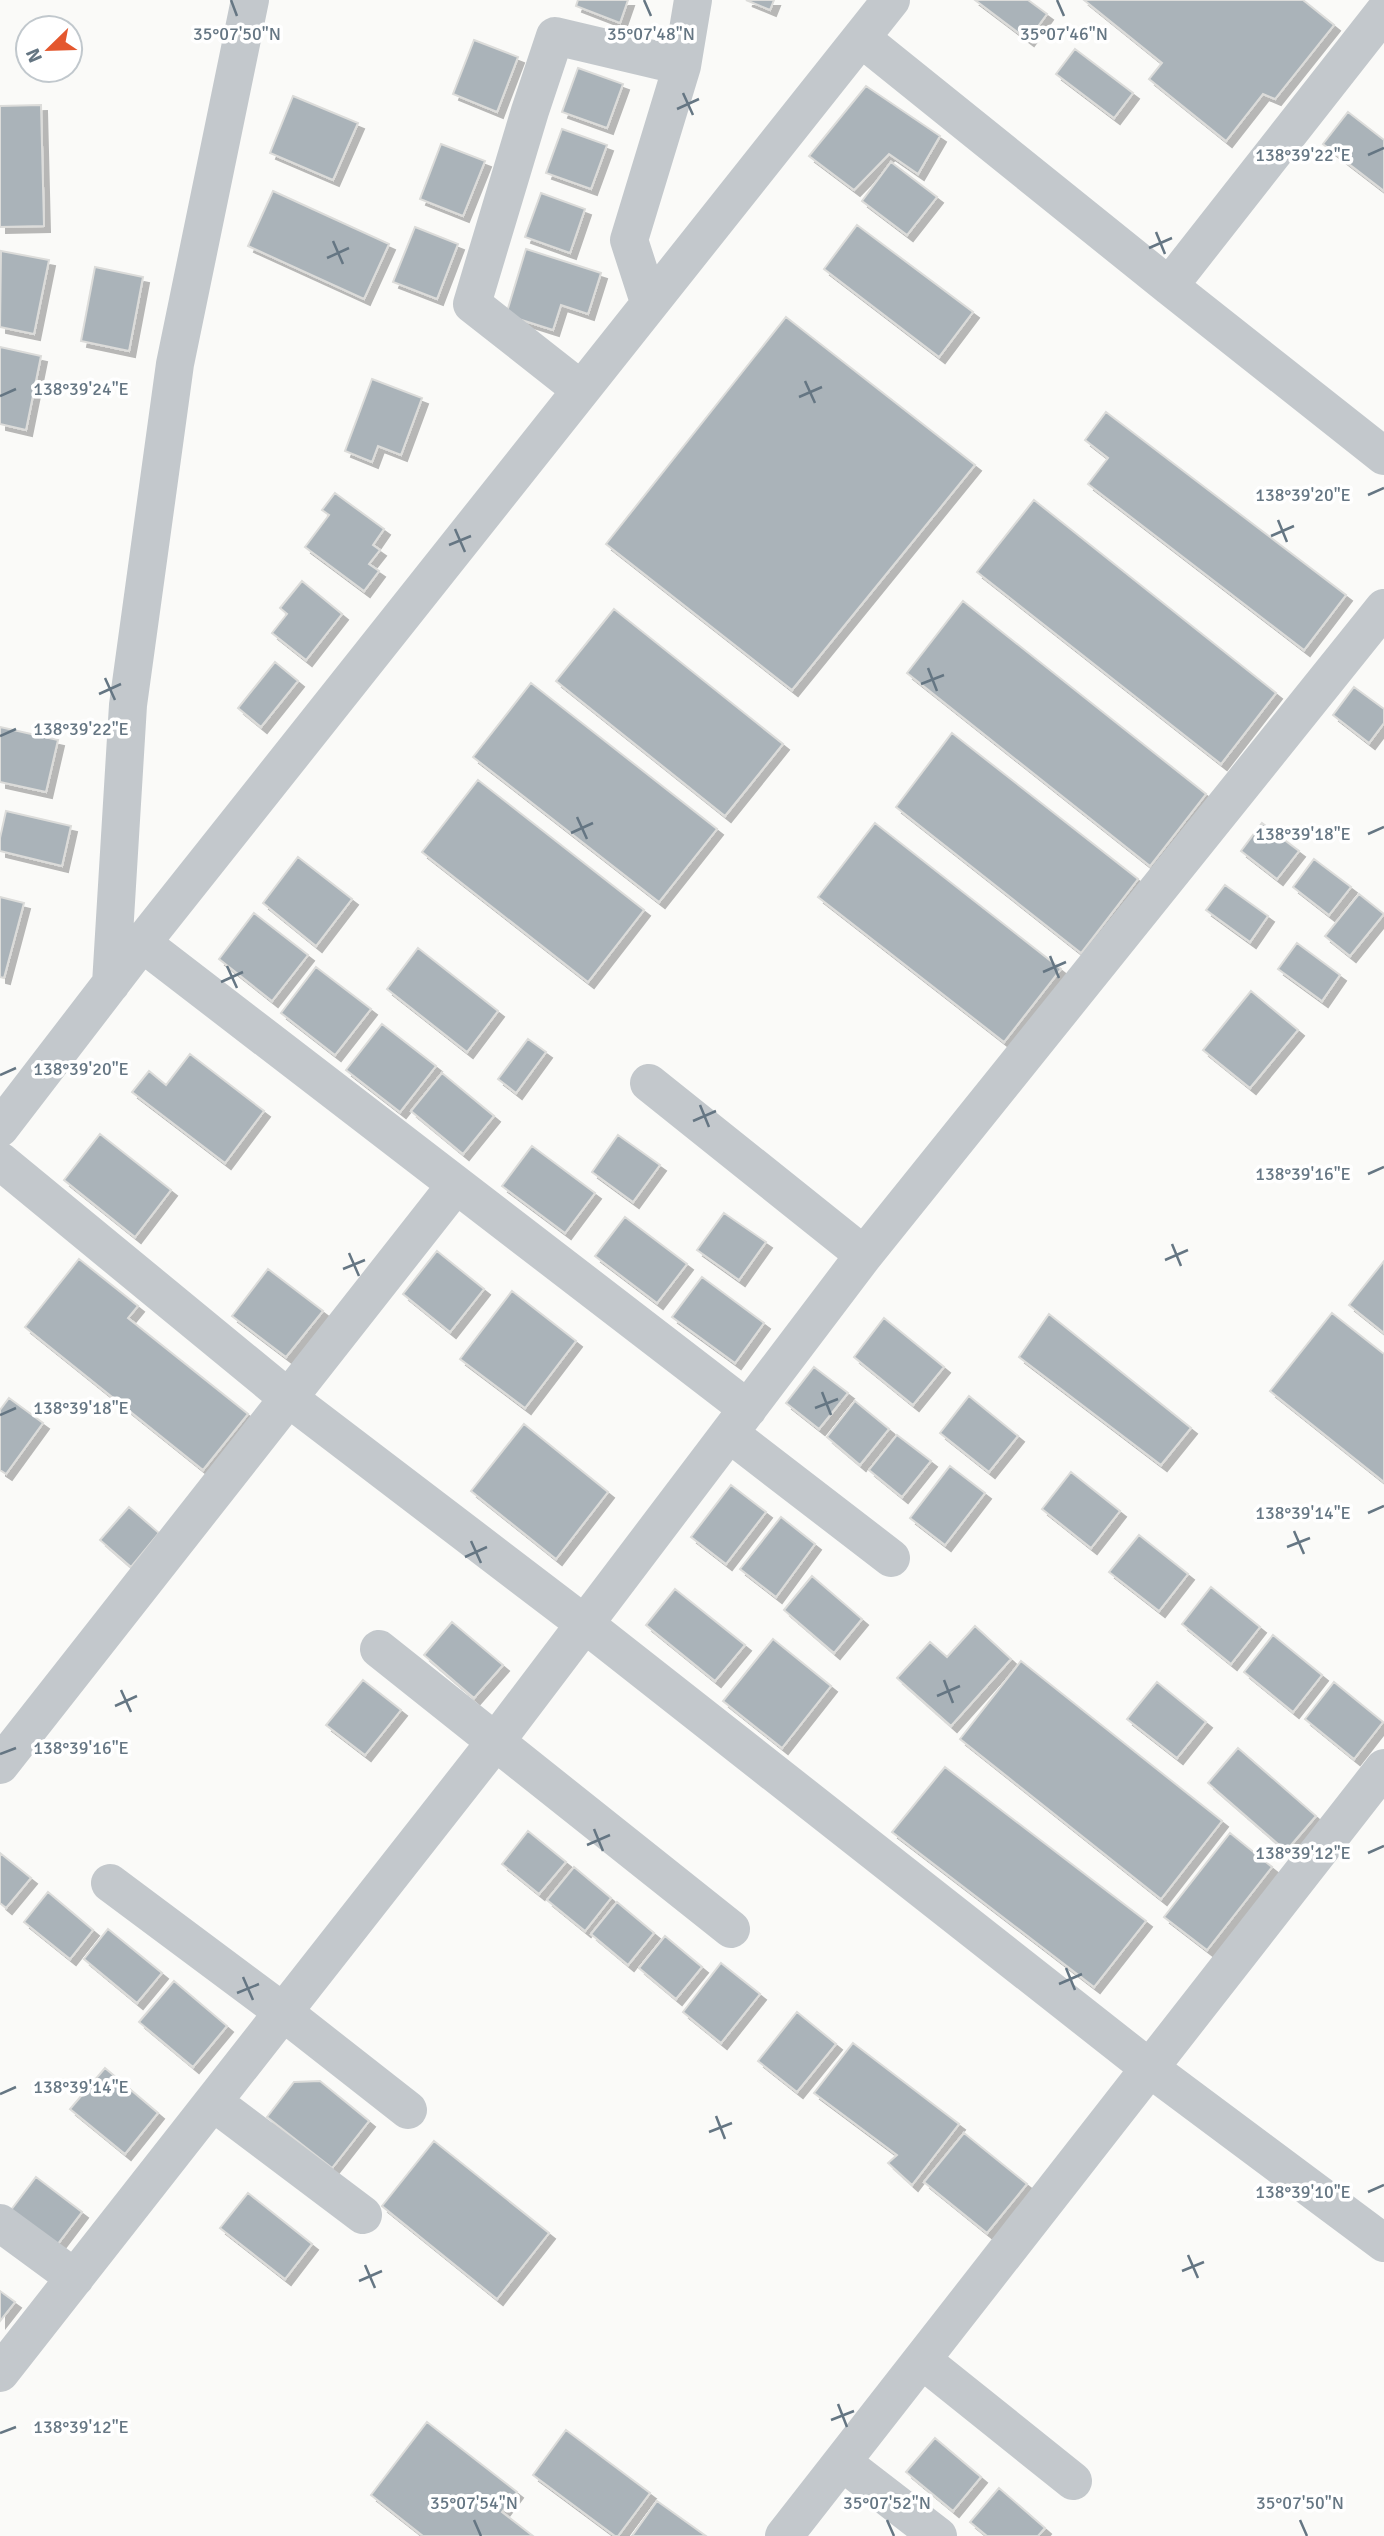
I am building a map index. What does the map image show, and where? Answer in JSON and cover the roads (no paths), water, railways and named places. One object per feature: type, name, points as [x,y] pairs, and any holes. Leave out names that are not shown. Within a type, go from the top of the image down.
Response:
[{"type":"street","points":[[111,984],[128,705],[171,391],[250,0]]},
{"type":"street","points":[[649,302],[629,240],[681,66],[693,0]]},
{"type":"street","points":[[0,1128],[142,943],[891,0]]},
{"type":"street","points":[[1169,286],[1384,12]]},
{"type":"street","points":[[580,389],[472,304],[530,111],[555,36],[681,66]]},
{"type":"street","points":[[861,38],[1384,456]]},
{"type":"street","points":[[0,2373],[586,1625],[864,1255],[1384,608]]},
{"type":"street","points":[[142,943],[455,1186],[739,1422],[891,1559]]},
{"type":"street","points":[[649,1083],[864,1255]]},
{"type":"street","points":[[0,1161],[287,1397],[586,1625],[1148,2067],[1384,2243]]},
{"type":"street","points":[[0,1765],[455,1186]]},
{"type":"street","points":[[379,1649],[731,1929]]},
{"type":"street","points":[[785,2536],[1148,2067],[1384,1768]]},
{"type":"street","points":[[110,1883],[283,2012],[408,2110]]},
{"type":"street","points":[[213,2102],[363,2215]]},
{"type":"street","points":[[0,2223],[75,2278]]},
{"type":"street","points":[[922,2360],[1073,2481]]},
{"type":"street","points":[[842,2462],[938,2536]]}]
